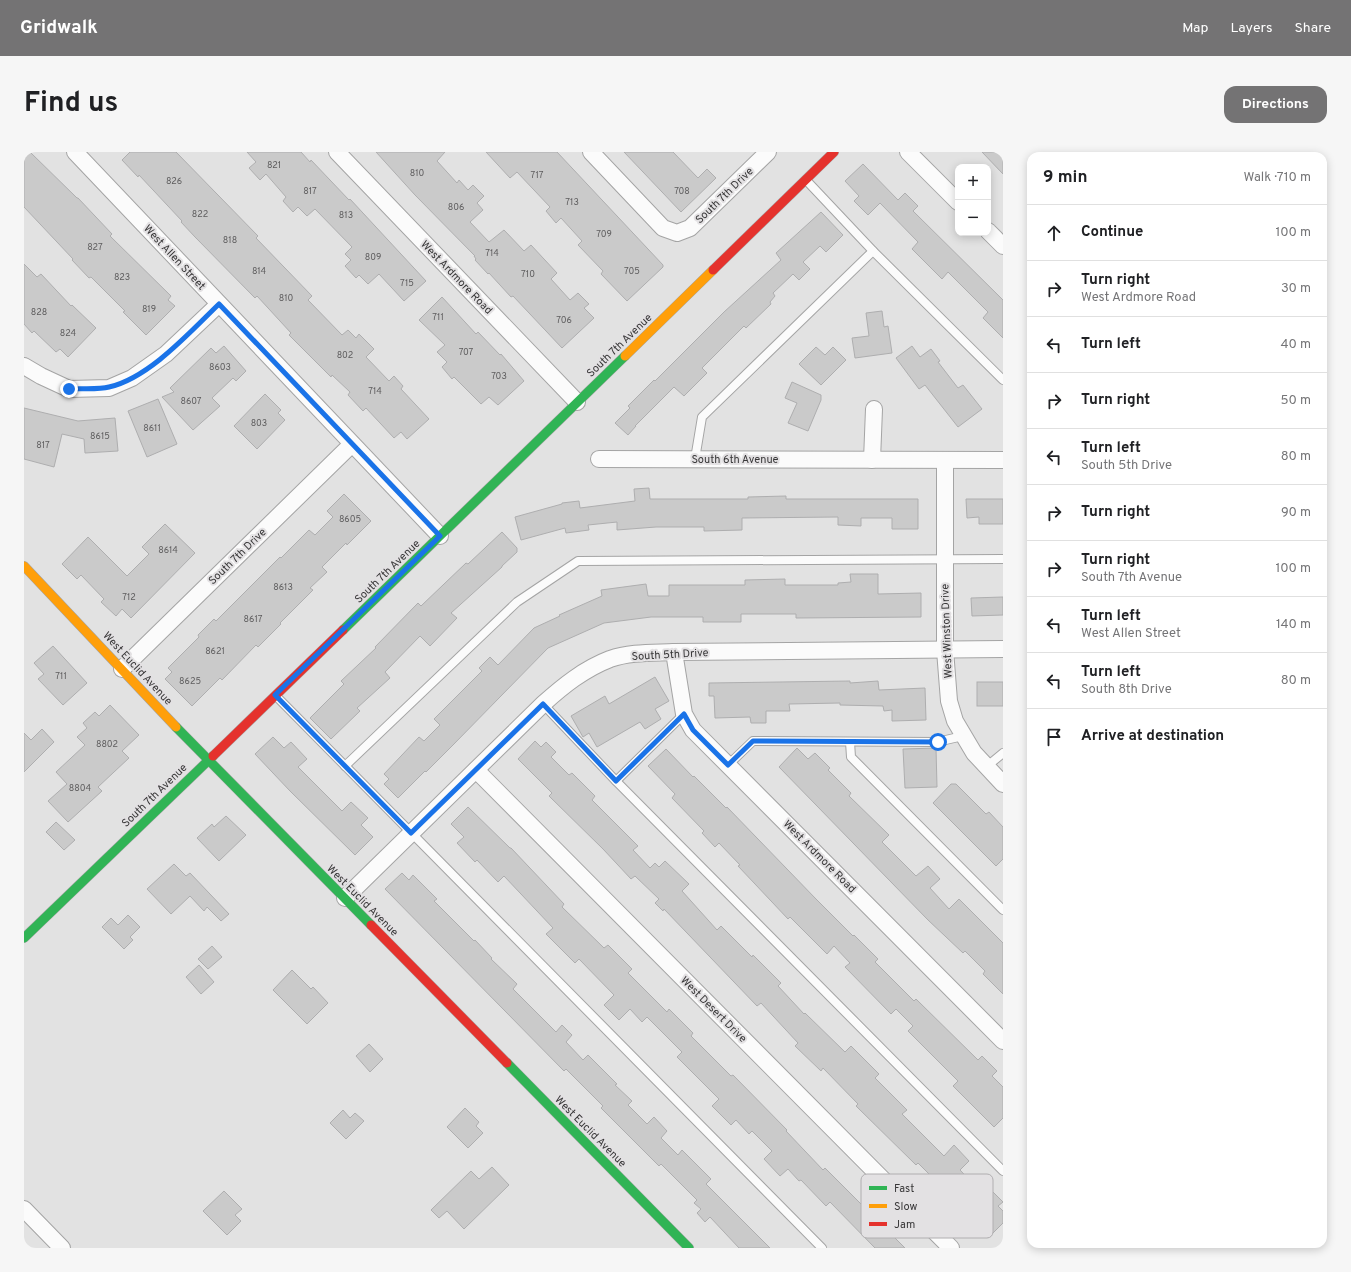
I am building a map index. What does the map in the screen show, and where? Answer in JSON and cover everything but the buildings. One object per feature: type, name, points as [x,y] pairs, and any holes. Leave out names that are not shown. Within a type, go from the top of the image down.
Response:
[{"type":"street","name":"West Allen Street","points":[[75,152],[440,536]]},
{"type":"street","name":"West Ardmore Road","points":[[337,152],[577,402]]},
{"type":"street","name":"South 7th Drive","points":[[591,152],[663,228],[677,233],[690,228],[768,152]]},
{"type":"street","name":"South 7th Avenue","points":[[25,934],[440,536],[834,152]]},
{"type":"street","points":[[908,152],[956,200]]},
{"type":"street","points":[[991,234],[1003,245]]},
{"type":"street","points":[[24,366],[69,389],[109,388],[132,378],[166,354],[219,304]]},
{"type":"street","points":[[872,460],[874,409]]},
{"type":"street","name":"South 7th Drive","points":[[122,669],[352,444]]},
{"type":"street","name":"South 6th Avenue","points":[[599,459],[1003,460]]},
{"type":"street","name":"West Winston Drive","points":[[945,460],[945,650],[949,701],[955,721],[963,736],[986,767],[1003,784]]},
{"type":"street","name":"West Euclid Avenue","points":[[24,566],[208,760],[689,1248]]},
{"type":"street","name":"South 5th Drive","points":[[345,898],[543,704],[566,684],[588,670],[610,659],[639,654],[674,652],[1003,649]]},
{"type":"street","name":"West Ardmore Road","points":[[674,652],[684,714],[693,730],[1003,1041]]},
{"type":"street","name":"West Desert Drive","points":[[476,770],[877,1174]]},
{"type":"street","points":[[24,1209],[62,1248]]},
{"type":"street","name":"West Desert Drive","points":[[941,1238],[951,1248]]},
{"type":"lane","points":[[805,179],[873,251],[1003,380]]},
{"type":"lane","points":[[695,459],[702,417],[873,251]]},
{"type":"lane","points":[[345,766],[517,602],[578,561],[1003,559]]},
{"type":"lane","points":[[275,695],[822,1248]]},
{"type":"lane","points":[[543,704],[616,781],[1003,1171]]},
{"type":"lane","points":[[616,781],[684,714]]},
{"type":"lane","points":[[728,765],[753,741],[938,742],[963,736]]},
{"type":"lane","points":[[850,742],[851,757],[1003,910]]},
{"type":"lane","points":[[986,767],[1003,753]]},
{"type":"traffic: fast","points":[[343,630],[625,356]]},
{"type":"traffic: fast","points":[[176,727],[371,925]]},
{"type":"traffic: fast","points":[[24,938],[213,756]]},
{"type":"traffic: fast","points":[[507,1063],[689,1248]]},
{"type":"traffic: slow","points":[[625,356],[713,270]]},
{"type":"traffic: slow","points":[[24,566],[176,727]]},
{"type":"traffic: jam","points":[[713,270],[834,152]]},
{"type":"traffic: jam","points":[[213,756],[343,630]]},
{"type":"traffic: jam","points":[[371,925],[507,1063]]},
{"type":"route","points":[[69,389],[109,388],[132,378],[166,354],[219,304],[440,536],[275,695],[411,833],[543,704],[616,781],[684,714],[693,730],[728,765],[753,741],[938,742]]}]
